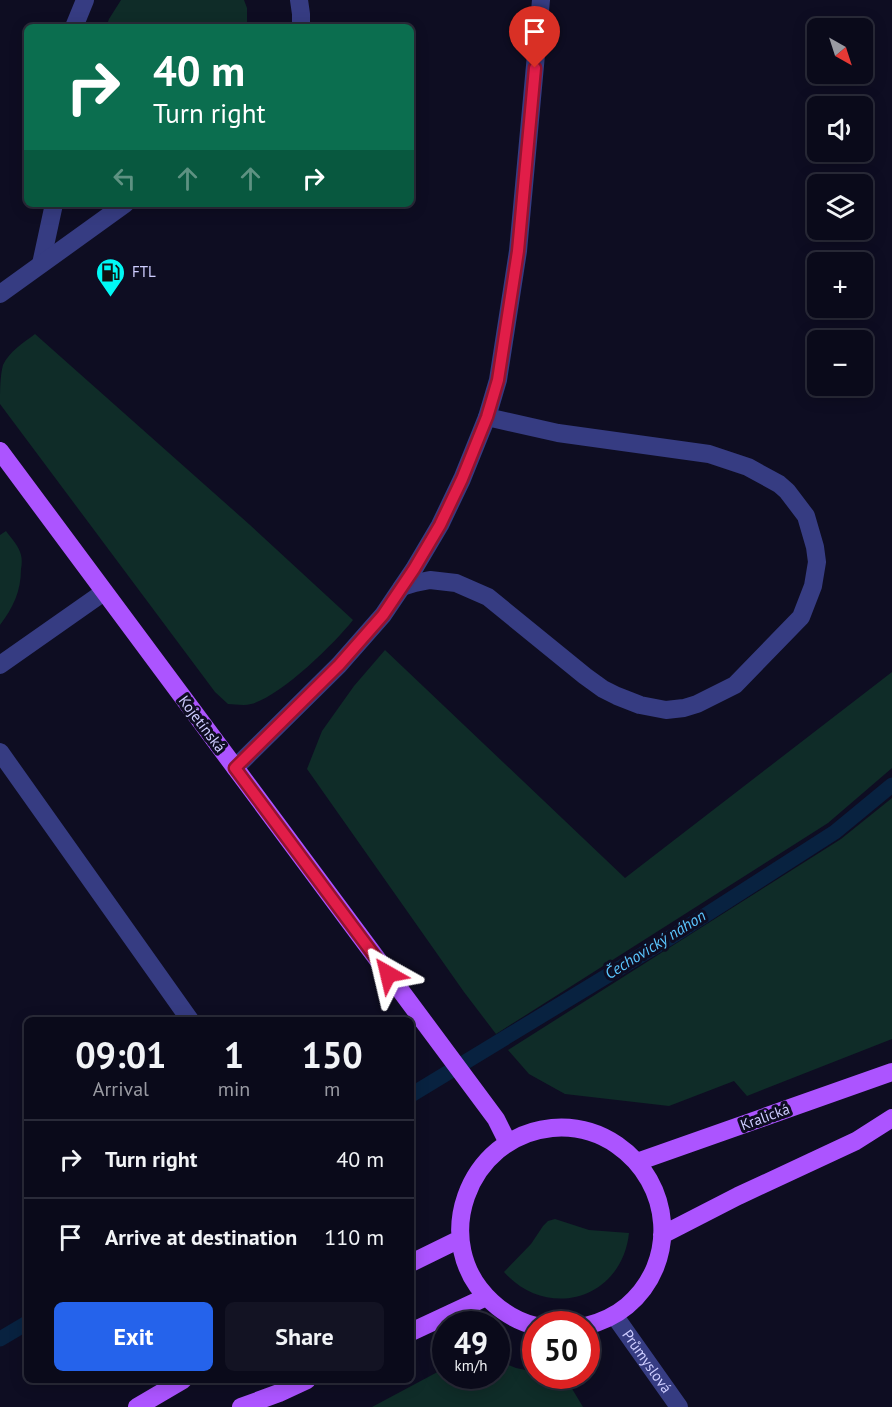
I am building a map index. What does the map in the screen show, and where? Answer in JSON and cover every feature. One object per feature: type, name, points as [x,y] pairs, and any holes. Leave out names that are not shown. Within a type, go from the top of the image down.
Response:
[{"type":"main road","name":"Kojetínská","points":[[0,451],[495,1119],[508,1143]]},
{"type":"main road","name":"Kralická","points":[[637,1162],[892,1072]]},
{"type":"main road","points":[[662,1235],[738,1196],[856,1141],[892,1118]]},
{"type":"main road","points":[[522,1321],[499,1308],[476,1284],[463,1255],[460,1239],[462,1207],[467,1191],[484,1163],[495,1152],[522,1136],[537,1131],[561,1128],[584,1130],[599,1135],[626,1151],[637,1162],[654,1189],[659,1204],[662,1235],[655,1266],[639,1294],[627,1306],[600,1320]]},
{"type":"main road","points":[[414,1262],[460,1239]]},
{"type":"main road","points":[[414,1331],[486,1297]]},
{"type":"main road","points":[[137,1407],[178,1383]]},
{"type":"main road","points":[[241,1407],[301,1383]]},
{"type":"street","points":[[75,24],[85,0]]},
{"type":"street","points":[[299,0],[301,24]]},
{"type":"street","points":[[235,768],[339,665],[383,615],[440,525],[462,479],[487,417],[498,380],[518,251],[541,0]]},
{"type":"street","points":[[41,264],[53,207]]},
{"type":"street","points":[[0,294],[121,207]]},
{"type":"street","points":[[402,587],[430,580],[456,583],[488,597],[603,689],[640,705],[666,710],[698,704],[735,685],[801,617],[813,586],[817,562],[815,548],[806,516],[787,490],[779,484],[748,467],[709,454],[558,434],[487,417]]},
{"type":"street","points":[[0,665],[104,592]]},
{"type":"street","points":[[0,752],[187,1017]]},
{"type":"street","name":"Průmyslová","points":[[614,1315],[679,1407]]},
{"type":"green space","points":[[121,0],[244,0],[247,8],[247,24],[107,24]]},
{"type":"green space","points":[[35,334],[353,620],[320,655],[291,681],[251,704],[228,704],[215,692],[0,404],[3,365],[21,344]]},
{"type":"green space","points":[[6,531],[19,548],[22,563],[20,585],[9,612],[0,625],[0,535]]},
{"type":"green space","points":[[385,650],[625,878],[892,672],[892,768],[828,823],[496,1034],[307,769],[322,731],[354,686]]},
{"type":"green space","points":[[892,798],[892,1039],[747,1096],[734,1081],[669,1106],[565,1094],[529,1074],[508,1050],[841,839]]},
{"type":"green space","points":[[555,1219],[589,1230],[629,1233],[623,1256],[613,1274],[598,1287],[580,1296],[561,1299],[541,1296],[522,1287],[504,1272],[531,1244],[543,1226]]},
{"type":"green space","points":[[510,1365],[522,1369],[522,1389],[572,1389],[583,1407],[372,1407],[432,1375],[432,1389],[510,1389]]},
{"type":"waterway","name":"Čechovický náhon","points":[[414,1093],[676,934],[835,832],[892,785]]},
{"type":"waterway","name":"Čechovický náhon","points":[[0,1339],[24,1325]]},
{"type":"place","name":"FTL","points":[[111,298]]},
{"type":"route","points":[[388,974],[235,768],[339,665],[383,615],[440,525],[462,479],[487,417],[498,380],[518,251],[535,68]]}]
